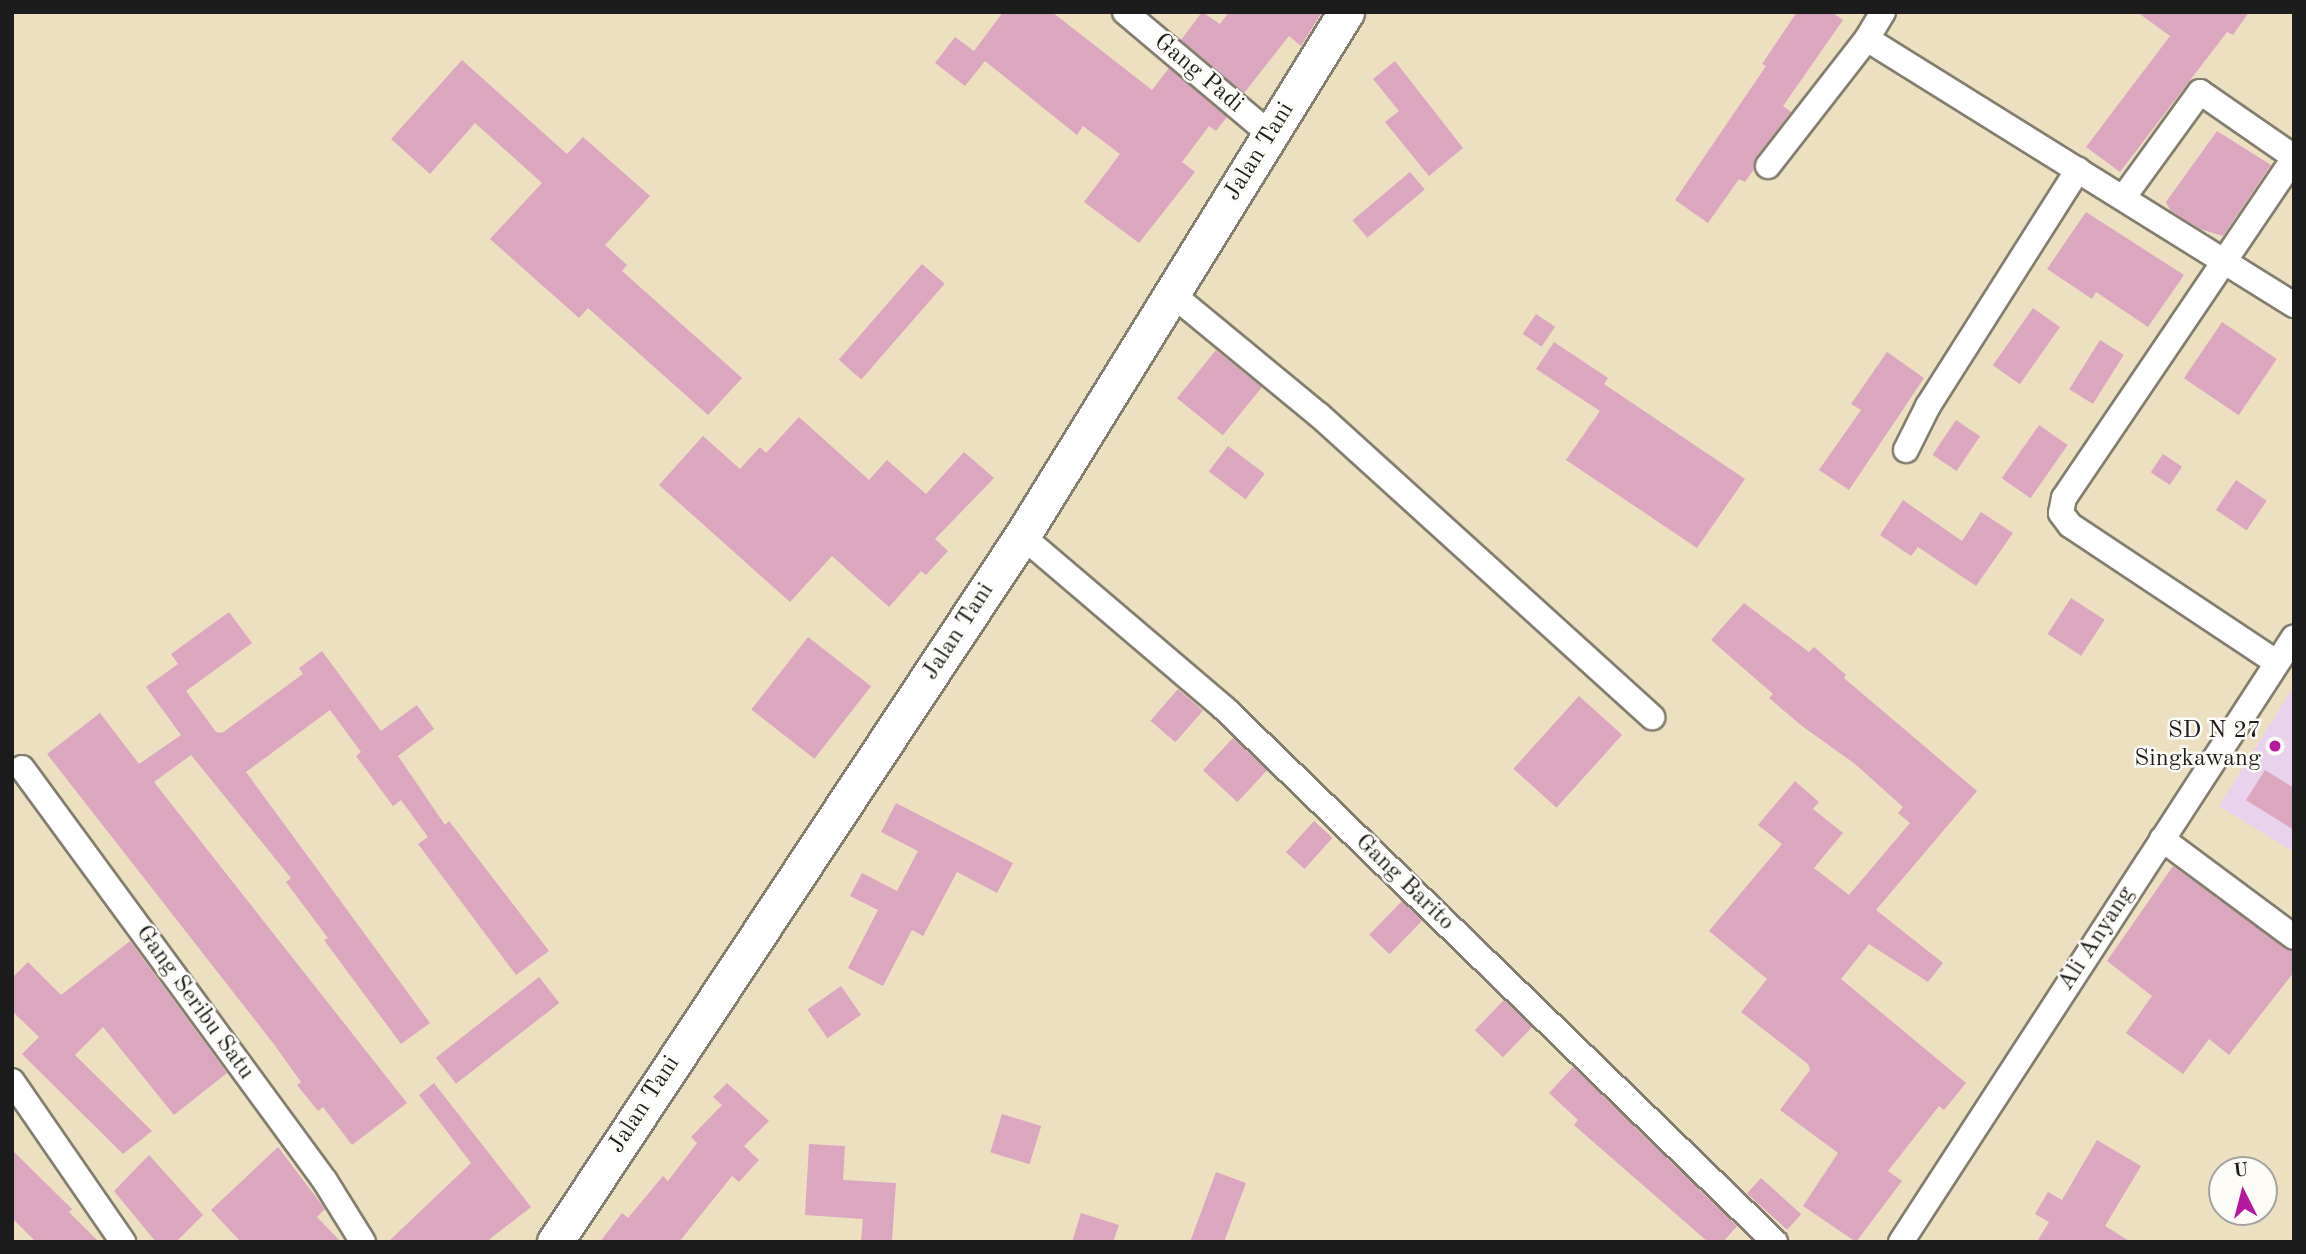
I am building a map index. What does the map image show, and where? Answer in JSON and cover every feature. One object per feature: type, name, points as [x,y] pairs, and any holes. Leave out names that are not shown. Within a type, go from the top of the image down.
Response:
[{"type":"highway","name":"Jalan Tani","points":[[555,1242],[1022,536],[1346,12]]},
{"type":"street","name":"Gang Padi","points":[[1125,12],[1271,135]]},
{"type":"street","points":[[1768,166],[1867,39],[1883,12]]},
{"type":"street","points":[[1867,39],[2294,305]]},
{"type":"street","points":[[2123,198],[2200,92],[2294,157],[2221,260],[2064,498],[2062,513],[2070,525],[2276,662]]},
{"type":"street","points":[[1906,450],[1928,406],[2078,170]]},
{"type":"street","points":[[1172,294],[1319,415],[1652,717]]},
{"type":"street","name":"Gang Barito","points":[[1022,536],[1225,709],[1776,1242]]},
{"type":"street","name":"Ali Anyang","points":[[1901,1242],[2294,637]]},
{"type":"street","name":"Gang Seribu Satu","points":[[22,768],[325,1181],[363,1242]]},
{"type":"street","points":[[2162,839],[2294,937]]},
{"type":"street","points":[[12,1081],[122,1242]]},
{"type":"shaded area","name":"SD N 27 Singkawang","points":[[2294,686],[2294,852],[2219,806]]},
{"type":"building","points":[[1003,12],[1052,12],[1152,90],[1169,68],[1227,117],[1216,131],[1209,126],[1182,162],[1195,172],[1139,243],[1084,202],[1120,154],[1083,126],[1077,135],[985,61],[965,86],[935,63],[955,37],[974,51]]},
{"type":"building","points":[[1202,12],[1220,24],[1229,12],[1322,12],[1301,46],[1289,36],[1244,93],[1181,40]]},
{"type":"building","points":[[1797,12],[1832,12],[1843,20],[1783,106],[1791,112],[1756,157],[1754,169],[1745,182],[1739,179],[1708,223],[1675,200],[1766,66],[1762,64]]},
{"type":"building","points":[[2137,12],[2249,12],[2233,35],[2227,32],[2120,172],[2086,147],[2170,36]]},
{"type":"building","points":[[462,60],[567,154],[583,137],[650,196],[605,245],[627,265],[622,271],[742,378],[708,415],[588,308],[579,318],[490,239],[542,183],[475,123],[430,174],[391,139]]},
{"type":"building","points":[[1395,61],[1463,148],[1429,176],[1385,122],[1399,111],[1373,79]]},
{"type":"building","points":[[2217,131],[2271,165],[2223,236],[2200,229],[2170,210],[2166,202]]},
{"type":"building","points":[[1410,172],[1425,190],[1367,238],[1353,220]]},
{"type":"building","points":[[2086,212],[2184,275],[2148,327],[2096,292],[2092,299],[2047,269]]},
{"type":"building","points":[[922,264],[945,284],[861,380],[839,360]]},
{"type":"building","points":[[2033,308],[2060,327],[2020,384],[1993,365]]},
{"type":"building","points":[[1536,314],[1555,327],[1542,347],[1523,334]]},
{"type":"building","points":[[2222,322],[2277,359],[2239,415],[2184,378]]},
{"type":"building","points":[[2100,340],[2124,355],[2093,404],[2069,389]]},
{"type":"building","points":[[1554,342],[1608,378],[1604,384],[1745,479],[1697,548],[1566,460],[1600,411],[1536,369]]},
{"type":"building","points":[[1216,350],[1262,387],[1223,435],[1177,398]]},
{"type":"building","points":[[1887,352],[1924,378],[1849,490],[1819,470],[1861,410],[1851,404]]},
{"type":"building","points":[[799,417],[869,480],[887,460],[926,494],[964,452],[994,478],[935,539],[948,551],[926,575],[921,571],[889,607],[832,556],[790,602],[659,485],[703,436],[740,469],[760,447],[766,453]]},
{"type":"building","points":[[1956,420],[1980,436],[1957,471],[1933,455]]},
{"type":"building","points":[[2039,425],[2068,445],[2030,498],[2002,478]]},
{"type":"building","points":[[1228,446],[1265,474],[1245,499],[1209,472]]},
{"type":"building","points":[[2163,454],[2182,467],[2170,485],[2151,472]]},
{"type":"building","points":[[2236,480],[2267,501],[2247,531],[2216,510]]},
{"type":"building","points":[[1903,500],[1962,541],[1981,512],[2013,533],[1976,586],[1918,547],[1911,556],[1880,535]]},
{"type":"building","points":[[2071,598],[2105,620],[2081,656],[2048,634]]},
{"type":"building","points":[[1744,603],[1809,652],[1814,647],[1846,675],[1844,678],[1977,791],[1876,910],[1943,963],[1928,982],[1869,944],[1841,979],[1966,1083],[1944,1110],[1939,1106],[1888,1171],[1902,1181],[1856,1242],[1803,1206],[1838,1153],[1780,1110],[1810,1070],[1808,1064],[1741,1012],[1767,979],[1709,931],[1782,844],[1758,825],[1795,781],[1819,802],[1813,809],[1843,833],[1814,868],[1849,895],[1910,823],[1898,813],[1903,807],[1855,764],[1802,726],[1769,698],[1773,694],[1711,640]]},
{"type":"building","points":[[229,612],[252,643],[186,691],[216,732],[222,733],[303,674],[299,668],[322,651],[381,731],[417,705],[434,729],[398,756],[445,825],[449,821],[549,951],[516,975],[418,844],[428,837],[401,800],[393,806],[356,756],[361,752],[330,710],[246,772],[430,1023],[401,1044],[324,940],[328,938],[286,882],[291,878],[191,755],[154,782],[407,1103],[352,1145],[323,1107],[318,1111],[297,1085],[301,1082],[273,1043],[47,754],[100,713],[139,764],[181,735],[146,687],[178,664],[171,654]]},
{"type":"building","points":[[808,637],[871,686],[814,759],[751,709]]},
{"type":"building","points":[[1178,689],[1203,711],[1175,742],[1150,721]]},
{"type":"building","points":[[1579,696],[1622,735],[1557,808],[1513,769]]},
{"type":"building","points":[[1233,738],[1267,770],[1237,802],[1203,770]]},
{"type":"building","points":[[2265,770],[2294,788],[2294,830],[2246,800]]},
{"type":"building","points":[[896,803],[1013,863],[997,893],[957,872],[923,936],[912,930],[883,986],[848,968],[878,910],[850,896],[862,873],[897,891],[918,851],[881,832]]},
{"type":"building","points":[[1314,821],[1333,838],[1304,869],[1286,852]]},
{"type":"building","points":[[2173,866],[2294,952],[2294,972],[2229,1055],[2209,1039],[2183,1074],[2126,1033],[2152,996],[2107,961]]},
{"type":"building","points":[[1402,901],[1422,920],[1389,954],[1369,935]]},
{"type":"building","points":[[130,941],[227,1073],[174,1115],[103,1027],[75,1055],[152,1131],[123,1154],[22,1054],[39,1037],[12,1011],[12,978],[28,962],[61,995]]},
{"type":"building","points":[[539,977],[559,1003],[456,1084],[436,1058]]},
{"type":"building","points":[[841,986],[861,1015],[827,1038],[807,1010]]},
{"type":"building","points":[[1504,1000],[1532,1027],[1503,1057],[1475,1030]]},
{"type":"building","points":[[1573,1067],[1737,1226],[1723,1242],[1708,1242],[1574,1125],[1578,1120],[1549,1093]]},
{"type":"building","points":[[434,1083],[531,1207],[486,1242],[388,1242],[471,1163],[419,1095]]},
{"type":"building","points":[[727,1083],[769,1121],[744,1146],[759,1160],[739,1182],[732,1176],[679,1242],[600,1242],[622,1213],[628,1218],[663,1176],[668,1181],[697,1143],[691,1137],[722,1105],[713,1097]]},
{"type":"building","points":[[1002,1114],[1041,1126],[1030,1164],[990,1152]]},
{"type":"building","points":[[2097,1140],[2141,1166],[2105,1226],[2131,1242],[2037,1242],[2049,1222],[2035,1214],[2048,1192],[2062,1200]]},
{"type":"building","points":[[809,1144],[845,1146],[843,1180],[896,1183],[892,1241],[861,1240],[863,1219],[805,1215]]},
{"type":"building","points":[[278,1147],[325,1209],[317,1217],[341,1242],[241,1242],[211,1210]]},
{"type":"building","points":[[12,1150],[72,1209],[69,1212],[99,1242],[36,1242],[12,1218]]},
{"type":"building","points":[[149,1155],[203,1215],[176,1242],[156,1242],[114,1191]]},
{"type":"building","points":[[1216,1172],[1246,1183],[1224,1242],[1190,1242]]},
{"type":"building","points":[[1761,1178],[1801,1214],[1787,1230],[1747,1194]]},
{"type":"building","points":[[1081,1213],[1119,1225],[1113,1242],[1072,1242]]},
{"type":"place","name":"SD N 27 Singkawang","points":[[2275,746]]}]
